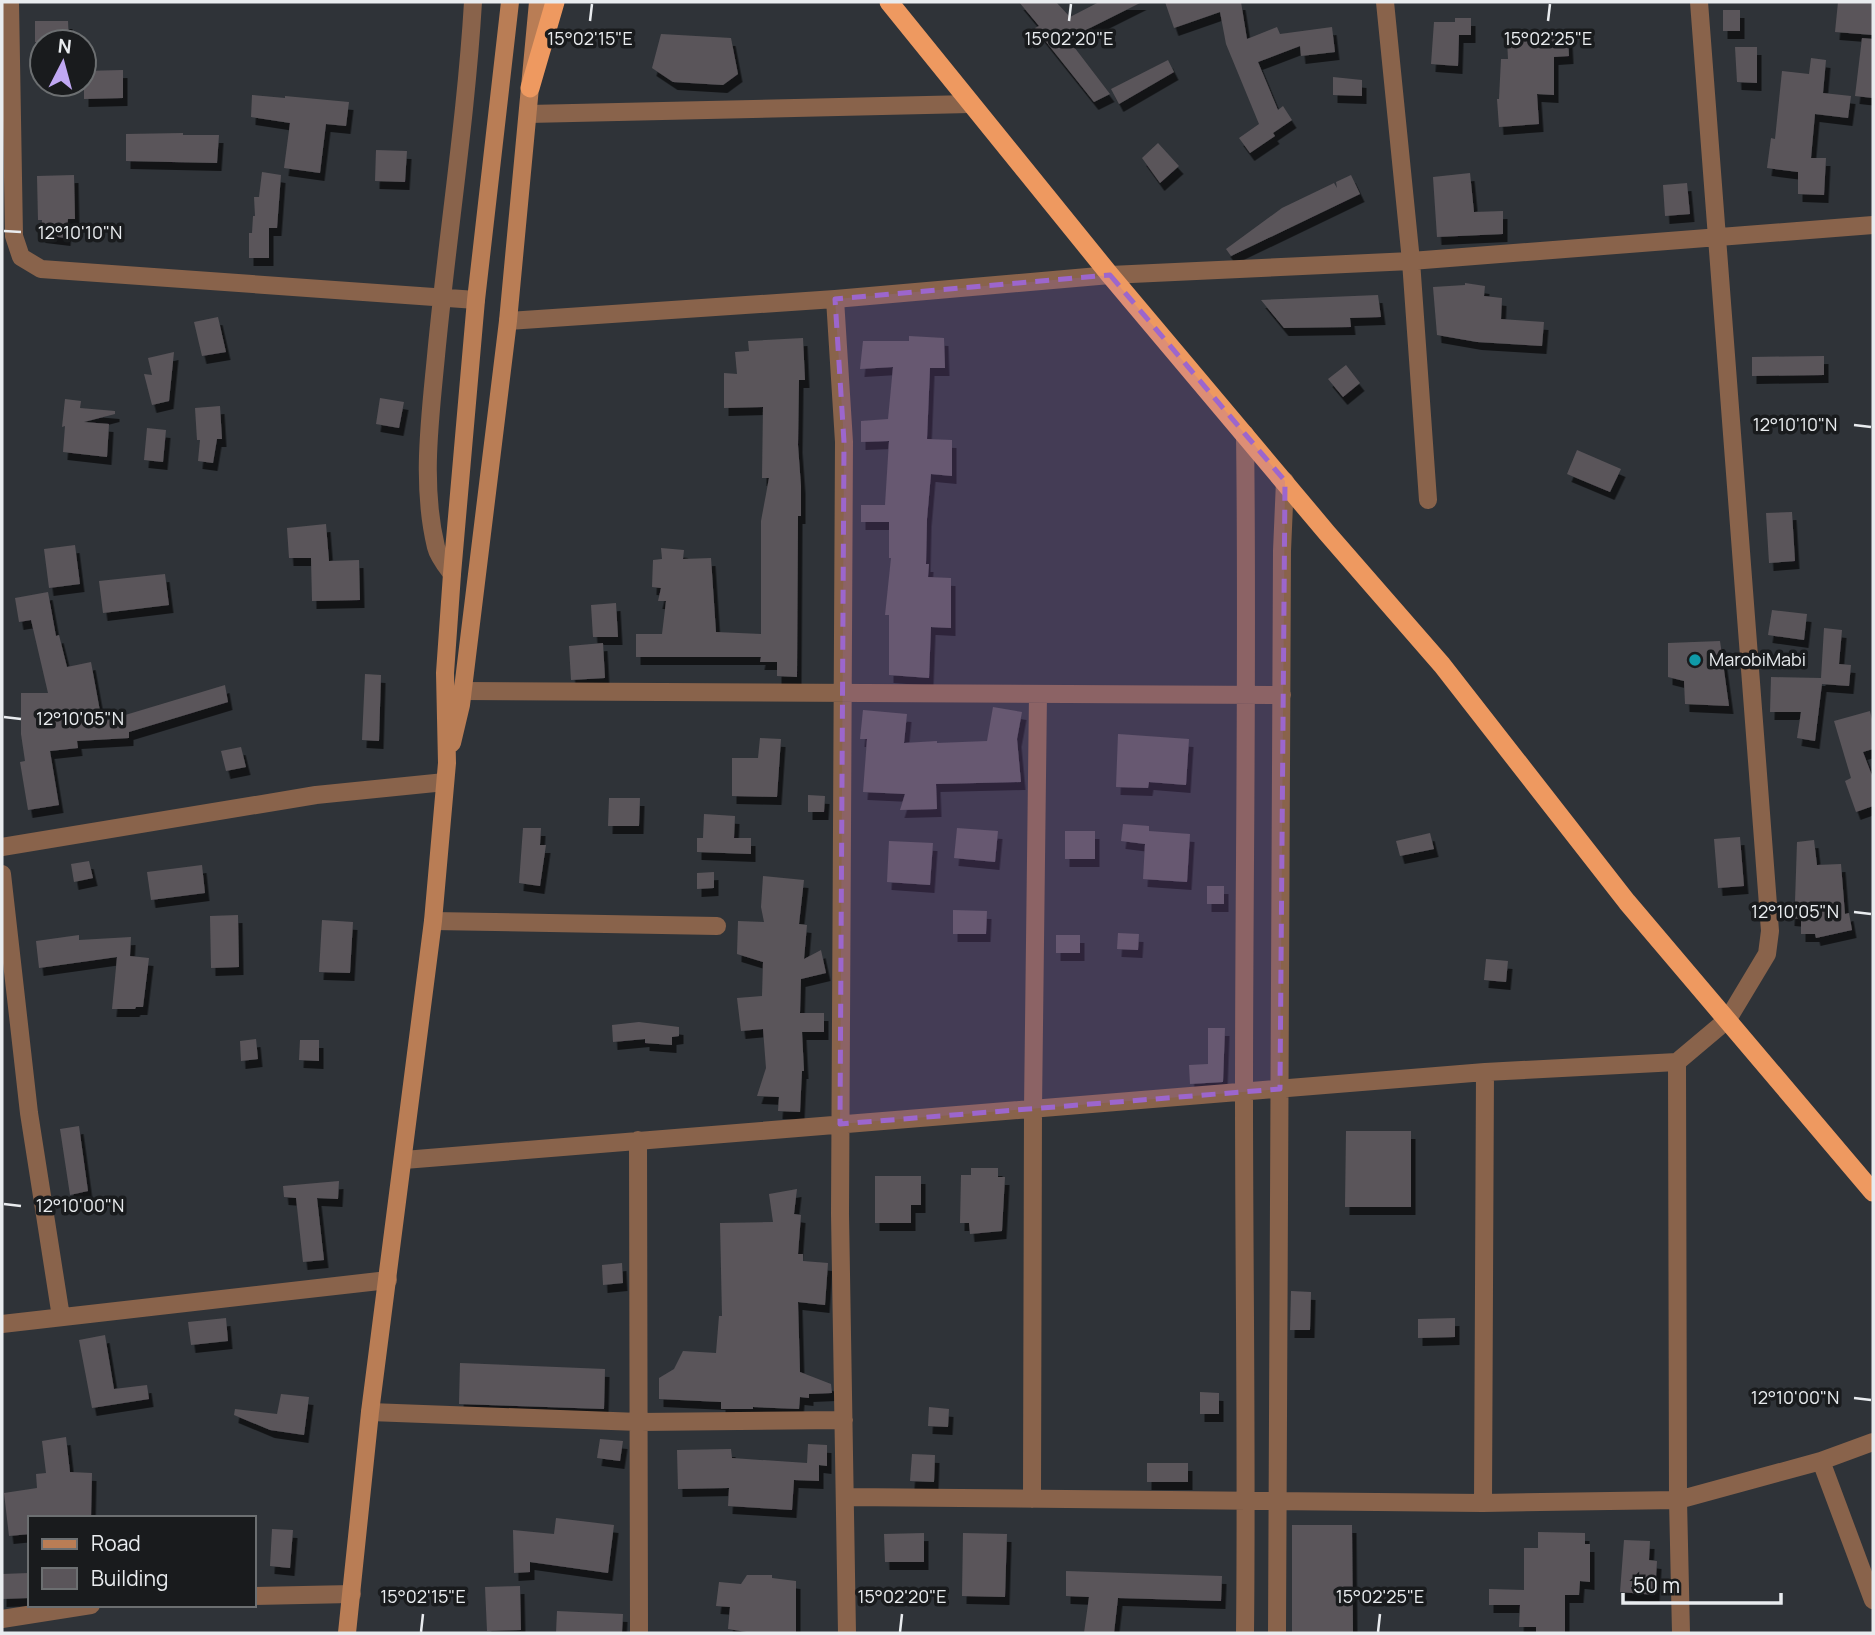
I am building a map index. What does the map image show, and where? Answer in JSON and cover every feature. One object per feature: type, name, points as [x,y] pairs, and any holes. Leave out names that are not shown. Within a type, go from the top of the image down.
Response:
[{"type":"highway","points":[[530,88],[555,2]]},
{"type":"highway","points":[[889,2],[1110,275],[1442,665],[1627,902],[1873,1192]]},
{"type":"main road","points":[[447,763],[445,673],[452,574],[476,300],[510,2]]},
{"type":"main road","points":[[347,1633],[370,1412],[433,921],[444,782],[463,691],[508,321],[538,2]]},
{"type":"street","points":[[10,2],[14,236],[21,257],[41,269],[476,300]]},
{"type":"street","points":[[452,574],[437,550],[429,508],[429,436],[470,56],[473,2]]},
{"type":"street","points":[[1385,2],[1410,261],[1428,500]]},
{"type":"street","points":[[404,1160],[1485,1072],[1677,1062],[1728,1019],[1767,954],[1770,931],[1699,2]]},
{"type":"street","points":[[528,114],[970,104]]},
{"type":"street","points":[[508,321],[835,299],[1110,275],[1410,261],[1873,225]]},
{"type":"street","points":[[835,299],[844,442],[841,1124],[847,1633]]},
{"type":"street","points":[[1244,434],[1248,694],[1244,1092],[1245,1633]]},
{"type":"street","points":[[1277,1633],[1277,1246],[1285,481]]},
{"type":"street","points":[[463,691],[1282,695]]},
{"type":"street","points":[[1032,1499],[1038,694]]},
{"type":"street","points":[[2,847],[316,795],[444,782]]},
{"type":"street","points":[[2,874],[29,1113],[61,1317]]},
{"type":"street","points":[[433,921],[717,926]]},
{"type":"street","points":[[1677,1062],[1681,1633]]},
{"type":"street","points":[[1483,1503],[1485,1072]]},
{"type":"street","points":[[638,1140],[639,1633]]},
{"type":"street","points":[[2,1324],[388,1280]]},
{"type":"street","points":[[370,1412],[639,1422],[844,1420]]},
{"type":"street","points":[[846,1497],[1483,1503],[1678,1500],[1821,1461],[1873,1442]]},
{"type":"street","points":[[1821,1461],[1873,1600]]},
{"type":"street","points":[[256,1597],[352,1594]]},
{"type":"street","points":[[2,1619],[78,1607]]},
{"type":"highlighted area","points":[[1110,275],[1285,481],[1280,1089],[840,1124],[844,442],[835,299]]},
{"type":"building","points":[[1019,2],[1056,2],[1070,17],[1099,2],[1142,2],[1068,39],[1110,94],[1094,102],[1035,28],[1039,26]]},
{"type":"building","points":[[1165,2],[1241,2],[1247,39],[1277,27],[1280,34],[1332,27],[1335,52],[1301,56],[1300,46],[1258,62],[1278,110],[1283,106],[1292,120],[1250,153],[1239,138],[1259,124],[1226,44],[1220,12],[1174,28]]},
{"type":"building","points":[[1838,2],[1873,2],[1873,35],[1835,32]]},
{"type":"building","points":[[1723,10],[1740,10],[1740,31],[1723,31]]},
{"type":"building","points":[[1455,18],[1471,18],[1471,35],[1459,35],[1458,66],[1431,64],[1434,22],[1455,22]]},
{"type":"building","points":[[35,21],[68,21],[68,28],[35,28]]},
{"type":"building","points":[[661,34],[731,38],[738,74],[723,85],[673,82],[652,68]]},
{"type":"building","points":[[1568,37],[1569,56],[1554,57],[1554,95],[1537,94],[1539,124],[1499,127],[1497,99],[1501,59],[1508,59],[1507,39]]},
{"type":"building","points":[[1862,38],[1873,39],[1873,98],[1855,96]]},
{"type":"building","points":[[1735,47],[1757,47],[1757,83],[1737,82]]},
{"type":"building","points":[[1811,58],[1826,60],[1823,93],[1851,96],[1848,118],[1815,114],[1811,158],[1826,158],[1824,195],[1798,194],[1798,172],[1767,168],[1771,138],[1775,139],[1782,71],[1809,74]]},
{"type":"building","points":[[1168,60],[1174,72],[1119,104],[1111,89]]},
{"type":"building","points":[[123,70],[123,98],[84,99],[98,98],[98,71]]},
{"type":"building","points":[[1333,77],[1362,80],[1362,96],[1333,95]]},
{"type":"building","points":[[252,95],[349,102],[346,126],[326,124],[320,173],[284,168],[290,123],[251,117]]},
{"type":"building","points":[[126,134],[219,135],[217,163],[126,161]]},
{"type":"building","points":[[1158,143],[1179,166],[1160,183],[1142,158]]},
{"type":"building","points":[[376,150],[407,151],[405,182],[375,181]]},
{"type":"building","points":[[262,172],[281,175],[277,228],[269,228],[269,258],[249,258],[249,233],[252,233],[255,216],[254,197],[259,197]]},
{"type":"building","points":[[1470,173],[1474,212],[1503,211],[1503,234],[1437,237],[1433,177]]},
{"type":"building","points":[[74,175],[75,219],[68,219],[66,238],[41,235],[37,176]]},
{"type":"building","points":[[1351,175],[1360,194],[1231,256],[1226,249],[1282,208],[1334,183],[1337,188],[1336,182]]},
{"type":"building","points":[[1687,183],[1690,214],[1665,216],[1663,185]]},
{"type":"building","points":[[1465,283],[1485,286],[1484,296],[1502,298],[1501,319],[1544,322],[1542,346],[1477,342],[1437,335],[1433,287]]},
{"type":"building","points":[[1378,295],[1381,317],[1350,318],[1351,327],[1284,328],[1261,300]]},
{"type":"building","points":[[218,317],[226,352],[202,356],[194,322]]},
{"type":"building","points":[[909,336],[944,338],[945,368],[930,368],[927,439],[952,440],[952,476],[931,474],[926,564],[929,564],[928,577],[951,578],[951,628],[931,627],[929,678],[889,675],[889,615],[885,615],[891,558],[889,522],[861,522],[861,505],[885,505],[889,441],[861,442],[861,421],[888,419],[893,367],[860,369],[863,341],[909,341]]},
{"type":"building","points":[[803,338],[805,380],[799,380],[801,516],[798,516],[797,677],[777,676],[777,662],[760,662],[761,657],[636,657],[636,634],[662,634],[666,601],[658,601],[661,588],[652,587],[653,560],[662,559],[661,548],[684,550],[683,559],[711,558],[716,632],[761,634],[761,521],[769,478],[762,478],[763,407],[724,408],[724,373],[737,374],[735,352],[749,351],[748,341]]},
{"type":"building","points":[[174,352],[169,401],[152,405],[144,374],[152,375],[148,358]]},
{"type":"building","points":[[1824,356],[1824,375],[1752,376],[1752,357]]},
{"type":"building","points":[[1346,365],[1360,383],[1343,397],[1328,379]]},
{"type":"building","points":[[380,398],[404,402],[399,428],[376,424]]},
{"type":"building","points":[[65,399],[81,401],[80,408],[115,411],[115,414],[84,422],[109,424],[107,457],[63,452]]},
{"type":"building","points":[[220,406],[222,439],[217,439],[213,463],[198,461],[200,440],[197,440],[195,408]]},
{"type":"building","points":[[147,428],[166,430],[163,462],[144,460]]},
{"type":"building","points":[[1577,450],[1621,469],[1610,492],[1567,474]]},
{"type":"building","points":[[1792,512],[1795,561],[1769,563],[1766,513]]},
{"type":"building","points":[[326,524],[329,561],[359,560],[360,600],[312,601],[311,558],[289,558],[287,528]]},
{"type":"building","points":[[75,545],[80,584],[49,588],[44,549]]},
{"type":"building","points":[[165,574],[169,605],[103,613],[99,581]]},
{"type":"building","points":[[48,592],[56,636],[59,635],[67,667],[91,662],[102,722],[225,685],[228,702],[129,732],[129,738],[77,741],[78,748],[50,751],[59,805],[28,810],[20,762],[25,761],[21,734],[21,693],[48,693],[31,620],[19,622],[15,598]]},
{"type":"building","points":[[616,603],[618,637],[593,637],[591,605]]},
{"type":"building","points":[[1772,610],[1807,614],[1804,640],[1768,635]]},
{"type":"building","points":[[1824,628],[1842,630],[1839,664],[1851,665],[1849,686],[1822,684],[1815,741],[1797,738],[1801,712],[1770,712],[1771,677],[1821,678]]},
{"type":"building","name":"MarobiMabi","points":[[1720,641],[1729,706],[1685,704],[1684,681],[1668,677],[1668,643]]},
{"type":"building","points":[[603,643],[605,678],[571,680],[569,646]]},
{"type":"building","points":[[365,674],[381,675],[379,741],[362,740]]},
{"type":"building","points":[[993,707],[1022,712],[1017,739],[1021,782],[936,784],[937,809],[900,810],[905,794],[863,792],[867,739],[860,739],[863,710],[907,714],[904,743],[937,743],[987,741]]},
{"type":"building","points":[[1870,711],[1873,749],[1863,752],[1873,778],[1873,806],[1856,812],[1845,781],[1851,778],[1834,721]]},
{"type":"building","points":[[1118,734],[1189,739],[1186,785],[1149,782],[1148,788],[1116,787]]},
{"type":"building","points":[[760,738],[781,739],[777,797],[732,796],[732,758],[758,758]]},
{"type":"building","points":[[241,747],[246,767],[226,771],[221,751]]},
{"type":"building","points":[[808,795],[825,796],[824,812],[808,812]]},
{"type":"building","points":[[609,798],[640,798],[639,826],[608,826]]},
{"type":"building","points":[[704,814],[735,816],[734,838],[751,838],[751,854],[697,852],[697,838],[703,838]]},
{"type":"building","points":[[1123,824],[1149,826],[1149,831],[1190,834],[1187,882],[1143,879],[1145,844],[1121,841]]},
{"type":"building","points":[[523,828],[541,828],[540,845],[546,845],[540,886],[519,883]]},
{"type":"building","points":[[957,828],[998,831],[995,862],[954,858]]},
{"type":"building","points":[[1065,831],[1095,831],[1095,859],[1065,859]]},
{"type":"building","points":[[1430,833],[1434,849],[1400,856],[1396,841]]},
{"type":"building","points":[[1740,837],[1744,886],[1718,888],[1714,839]]},
{"type":"building","points":[[1814,840],[1817,865],[1841,864],[1845,914],[1849,913],[1852,930],[1816,938],[1815,934],[1801,934],[1801,919],[1790,918],[1791,902],[1795,902],[1797,842]]},
{"type":"building","points":[[889,841],[933,843],[930,885],[887,882]]},
{"type":"building","points":[[89,861],[93,878],[74,882],[71,864]]},
{"type":"building","points":[[202,865],[205,893],[151,900],[147,872]]},
{"type":"building","points":[[714,872],[714,888],[697,889],[697,873]]},
{"type":"building","points":[[763,876],[804,880],[799,924],[807,925],[804,959],[821,950],[826,973],[801,979],[800,1013],[824,1013],[824,1032],[802,1032],[804,1071],[800,1112],[778,1111],[779,1097],[757,1096],[766,1068],[763,1029],[741,1031],[737,998],[762,996],[763,962],[737,954],[738,921],[764,922],[761,907]]},
{"type":"building","points":[[1207,886],[1224,886],[1224,904],[1207,904]]},
{"type":"building","points":[[953,910],[987,911],[986,934],[953,934]]},
{"type":"building","points":[[238,915],[239,967],[211,968],[210,916]]},
{"type":"building","points":[[322,920],[353,922],[350,973],[319,972]]},
{"type":"building","points":[[1118,933],[1139,934],[1138,950],[1117,949]]},
{"type":"building","points":[[79,935],[79,940],[131,937],[130,956],[149,958],[143,1007],[112,1009],[117,957],[39,968],[36,941]]},
{"type":"building","points":[[1056,935],[1080,935],[1080,953],[1056,953]]},
{"type":"building","points":[[1486,959],[1508,961],[1506,982],[1484,980]]},
{"type":"building","points":[[639,1022],[679,1027],[679,1036],[672,1037],[672,1045],[645,1043],[645,1039],[613,1042],[612,1025]]},
{"type":"building","points":[[1208,1028],[1225,1028],[1223,1082],[1190,1084],[1189,1065],[1208,1064]]},
{"type":"building","points":[[256,1039],[258,1059],[241,1061],[240,1041]]},
{"type":"building","points":[[300,1040],[319,1040],[319,1061],[299,1060]]},
{"type":"building","points":[[79,1126],[88,1191],[70,1195],[60,1129]]},
{"type":"building","points":[[1346,1131],[1411,1131],[1411,1207],[1345,1207]]},
{"type":"building","points":[[971,1168],[998,1168],[998,1177],[1005,1177],[1002,1231],[970,1234],[969,1223],[960,1223],[961,1175],[971,1175]]},
{"type":"building","points":[[875,1176],[921,1176],[921,1205],[911,1205],[911,1223],[875,1223]]},
{"type":"building","points":[[339,1181],[338,1199],[317,1198],[324,1260],[303,1262],[296,1198],[284,1197],[283,1186]]},
{"type":"building","points":[[797,1189],[794,1214],[801,1215],[798,1254],[803,1254],[803,1261],[828,1263],[825,1305],[798,1302],[800,1372],[831,1384],[832,1393],[809,1394],[809,1398],[800,1397],[799,1409],[721,1409],[721,1402],[659,1399],[659,1378],[674,1369],[683,1351],[716,1353],[719,1316],[722,1316],[720,1223],[773,1222],[769,1194]]},
{"type":"building","points":[[622,1263],[623,1283],[603,1285],[602,1265]]},
{"type":"building","points":[[1291,1291],[1311,1292],[1310,1330],[1290,1330]]},
{"type":"building","points":[[226,1318],[228,1341],[191,1345],[188,1322]]},
{"type":"building","points":[[1455,1318],[1455,1337],[1418,1338],[1418,1319]]},
{"type":"building","points":[[105,1335],[114,1389],[147,1385],[149,1399],[92,1408],[79,1340]]},
{"type":"building","points":[[460,1363],[605,1369],[604,1409],[459,1404]]},
{"type":"building","points":[[1200,1392],[1219,1393],[1219,1414],[1200,1414]]},
{"type":"building","points":[[281,1394],[309,1397],[304,1435],[270,1430],[234,1415],[235,1409],[277,1414]]},
{"type":"building","points":[[929,1407],[949,1409],[948,1427],[928,1426]]},
{"type":"building","points":[[66,1437],[70,1472],[92,1473],[91,1516],[28,1516],[28,1534],[9,1536],[4,1493],[37,1488],[36,1474],[46,1473],[42,1441]]},
{"type":"building","points":[[600,1439],[623,1441],[620,1461],[597,1458]]},
{"type":"building","points":[[808,1444],[827,1445],[827,1466],[819,1465],[819,1481],[794,1480],[792,1510],[728,1506],[729,1488],[678,1489],[677,1450],[731,1449],[732,1458],[807,1463]]},
{"type":"building","points":[[912,1454],[935,1455],[934,1482],[910,1481]]},
{"type":"building","points":[[1147,1463],[1188,1463],[1188,1482],[1147,1482]]},
{"type":"building","points":[[556,1518],[614,1525],[608,1573],[530,1562],[530,1572],[514,1573],[513,1530],[554,1534]]},
{"type":"building","points":[[1292,1525],[1352,1525],[1353,1633],[1292,1633]]},
{"type":"building","points":[[272,1529],[293,1530],[290,1568],[270,1566]]},
{"type":"building","points":[[1538,1532],[1585,1533],[1585,1544],[1590,1544],[1590,1582],[1580,1581],[1579,1595],[1565,1595],[1565,1633],[1536,1633],[1536,1627],[1519,1627],[1520,1605],[1489,1605],[1489,1589],[1524,1590],[1524,1548],[1538,1548]]},
{"type":"building","points":[[924,1533],[924,1562],[885,1562],[884,1534]]},
{"type":"building","points":[[963,1533],[1007,1534],[1005,1597],[962,1596]]},
{"type":"building","points":[[1624,1540],[1650,1541],[1649,1560],[1657,1561],[1655,1595],[1620,1592]]},
{"type":"building","points":[[1066,1571],[1222,1576],[1221,1601],[1118,1598],[1114,1633],[1084,1633],[1089,1597],[1066,1596]]},
{"type":"building","points":[[28,1573],[28,1598],[2,1599],[2,1574]]},
{"type":"building","points":[[747,1575],[772,1575],[772,1578],[796,1581],[796,1632],[753,1633],[728,1629],[730,1607],[716,1606],[719,1582],[741,1584]]},
{"type":"building","points":[[520,1586],[521,1630],[487,1631],[485,1587]]},
{"type":"building","points":[[557,1611],[623,1614],[622,1633],[556,1633]]},
{"type":"place","name":"MarobiMabi","points":[[1695,660]]}]
